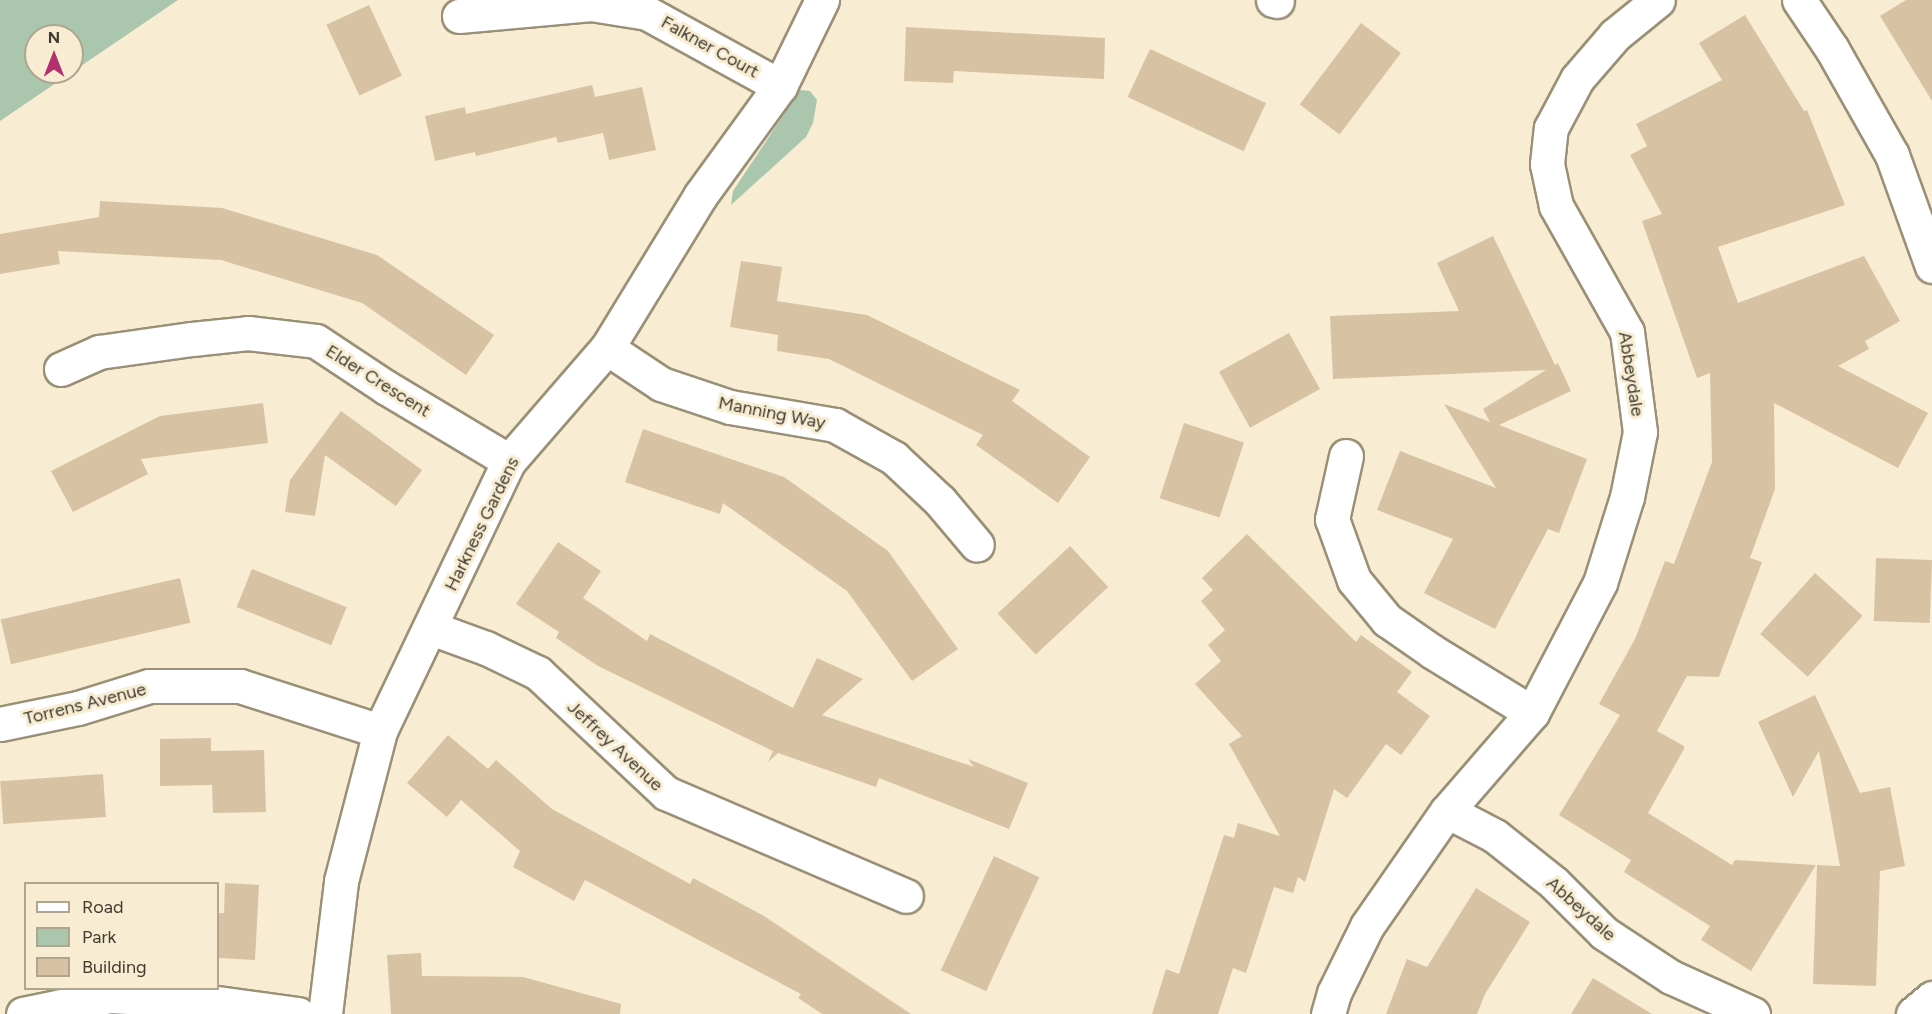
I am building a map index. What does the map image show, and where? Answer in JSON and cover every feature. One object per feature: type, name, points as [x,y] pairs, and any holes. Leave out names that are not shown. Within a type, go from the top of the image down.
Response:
[{"type":"street","name":"Harkness Gardens","points":[[325,1014],[341,881],[380,731],[509,461],[607,348],[700,196],[780,86],[822,0]]},
{"type":"street","name":"Abbeydale","points":[[1328,1014],[1334,993],[1367,926],[1447,811],[1532,713],[1600,583],[1627,497],[1640,432],[1627,332],[1556,206],[1547,164],[1551,128],[1577,79],[1615,35],[1658,0]]},
{"type":"street","points":[[1799,0],[1832,49],[1892,155],[1932,266]]},
{"type":"street","name":"Falkner Court","points":[[459,16],[591,4],[646,13],[780,86]]},
{"type":"street","name":"Elder Crescent","points":[[61,369],[99,352],[192,339],[248,333],[316,341],[387,388],[509,461]]},
{"type":"street","name":"Manning Way","points":[[607,348],[661,384],[730,407],[835,425],[894,458],[940,501],[977,545]]},
{"type":"street","points":[[1346,456],[1332,519],[1354,580],[1387,620],[1433,652],[1532,713]]},
{"type":"street","name":"Jeffrey Avenue","points":[[431,628],[486,648],[538,673],[666,793],[906,896]]},
{"type":"street","name":"Torrens Avenue","points":[[0,724],[78,708],[148,687],[240,687],[380,731]]},
{"type":"street","name":"Abbeydale","points":[[1447,811],[1495,836],[1554,883],[1604,933],[1671,977],[1753,1014]]},
{"type":"street","points":[[23,1014],[111,996],[202,1001],[297,1014]]},
{"type":"street","points":[[1913,1014],[1932,998]]},
{"type":"green space","points":[[0,0],[178,0],[84,64],[84,24],[24,24],[24,84],[54,84],[0,121]]},
{"type":"green space","points":[[800,90],[810,91],[817,100],[813,123],[806,137],[731,205],[733,191]]},
{"type":"building","points":[[1906,0],[1932,0],[1932,101],[1880,16]]},
{"type":"building","points":[[369,5],[402,76],[359,96],[326,25]]},
{"type":"building","points":[[1745,15],[1804,111],[1807,110],[1845,205],[1718,247],[1738,303],[1864,256],[1900,321],[1865,341],[1869,349],[1838,366],[1928,413],[1898,468],[1774,403],[1775,489],[1750,558],[1762,562],[1719,677],[1687,676],[1657,731],[1684,746],[1684,749],[1648,813],[1732,865],[1735,860],[1816,865],[1751,971],[1701,940],[1710,926],[1624,872],[1631,860],[1559,815],[1620,715],[1599,704],[1635,639],[1665,561],[1674,564],[1712,462],[1710,373],[1697,378],[1642,221],[1662,214],[1630,155],[1647,146],[1636,124],[1722,80],[1699,43]]},
{"type":"building","points":[[1361,23],[1401,53],[1340,135],[1300,104]]},
{"type":"building","points":[[906,27],[1105,38],[1104,79],[954,71],[953,83],[904,81]]},
{"type":"building","points":[[1150,49],[1266,103],[1244,151],[1128,97]]},
{"type":"building","points":[[592,85],[595,97],[642,87],[656,150],[609,160],[603,133],[558,143],[556,137],[476,156],[475,152],[435,161],[425,116],[465,107],[466,114]]},
{"type":"building","points":[[100,201],[222,208],[377,255],[494,335],[466,375],[362,303],[221,260],[58,251],[60,264],[0,274],[0,234],[99,217]]},
{"type":"building","points":[[1493,236],[1555,365],[1558,363],[1571,391],[1499,425],[1587,459],[1559,533],[1548,529],[1495,629],[1424,593],[1453,539],[1377,510],[1400,451],[1496,488],[1444,404],[1490,422],[1483,409],[1546,370],[1333,379],[1330,316],[1459,311],[1437,263]]},
{"type":"building","points":[[741,261],[782,267],[777,301],[867,315],[1020,390],[1012,401],[1090,457],[1058,503],[976,445],[983,435],[829,359],[777,351],[778,335],[730,327]]},
{"type":"building","points":[[1289,333],[1320,389],[1250,428],[1219,372]]},
{"type":"building","points":[[263,403],[268,443],[141,459],[148,474],[73,512],[51,471],[160,416]]},
{"type":"building","points":[[341,411],[422,470],[396,506],[325,455],[315,516],[285,512],[290,480]]},
{"type":"building","points":[[1184,423],[1244,442],[1220,518],[1160,498]]},
{"type":"building","points":[[643,429],[784,477],[888,551],[958,649],[912,681],[847,591],[723,503],[720,514],[625,482]]},
{"type":"building","points":[[1247,534],[1356,642],[1361,635],[1412,672],[1397,692],[1430,716],[1401,755],[1386,744],[1347,798],[1334,789],[1305,882],[1298,877],[1293,893],[1274,887],[1246,973],[1233,968],[1218,1014],[1152,1014],[1166,969],[1179,974],[1224,835],[1234,838],[1238,823],[1280,836],[1229,744],[1242,736],[1195,684],[1221,661],[1208,645],[1225,630],[1201,601],[1213,590],[1202,578]]},
{"type":"building","points":[[558,542],[601,571],[583,598],[647,641],[650,634],[793,708],[817,658],[863,679],[822,715],[974,767],[968,759],[1028,783],[1009,829],[879,778],[876,787],[778,753],[768,762],[773,751],[598,666],[556,638],[559,632],[516,604]]},
{"type":"building","points":[[1070,546],[1108,587],[1036,654],[998,614]]},
{"type":"building","points":[[1876,558],[1932,560],[1930,623],[1874,621]]},
{"type":"building","points":[[252,569],[347,607],[331,645],[237,607]]},
{"type":"building","points":[[1815,573],[1863,616],[1808,677],[1760,634]]},
{"type":"building","points":[[180,578],[190,623],[11,664],[1,619]]},
{"type":"building","points":[[1815,695],[1860,793],[1890,787],[1905,866],[1880,871],[1876,986],[1813,984],[1817,865],[1840,866],[1819,751],[1793,797],[1758,722]]},
{"type":"building","points":[[448,735],[488,769],[496,760],[552,809],[690,884],[693,878],[764,916],[911,1014],[822,1014],[798,998],[801,994],[585,880],[574,901],[513,867],[520,851],[461,800],[447,817],[407,783]]},
{"type":"building","points":[[211,738],[211,751],[264,750],[266,812],[213,813],[212,785],[160,786],[160,739]]},
{"type":"building","points":[[103,774],[106,817],[3,824],[0,781]]},
{"type":"building","points":[[994,856],[1039,877],[986,991],[941,970]]},
{"type":"building","points":[[225,883],[259,885],[255,960],[219,958],[219,913],[224,913]]},
{"type":"building","points":[[1476,888],[1530,922],[1485,994],[1477,1014],[1386,1014],[1407,959],[1427,967]]},
{"type":"building","points":[[421,953],[422,976],[523,977],[621,1004],[620,1014],[391,1014],[387,955]]},
{"type":"building","points":[[1593,978],[1652,1014],[1571,1014]]}]
